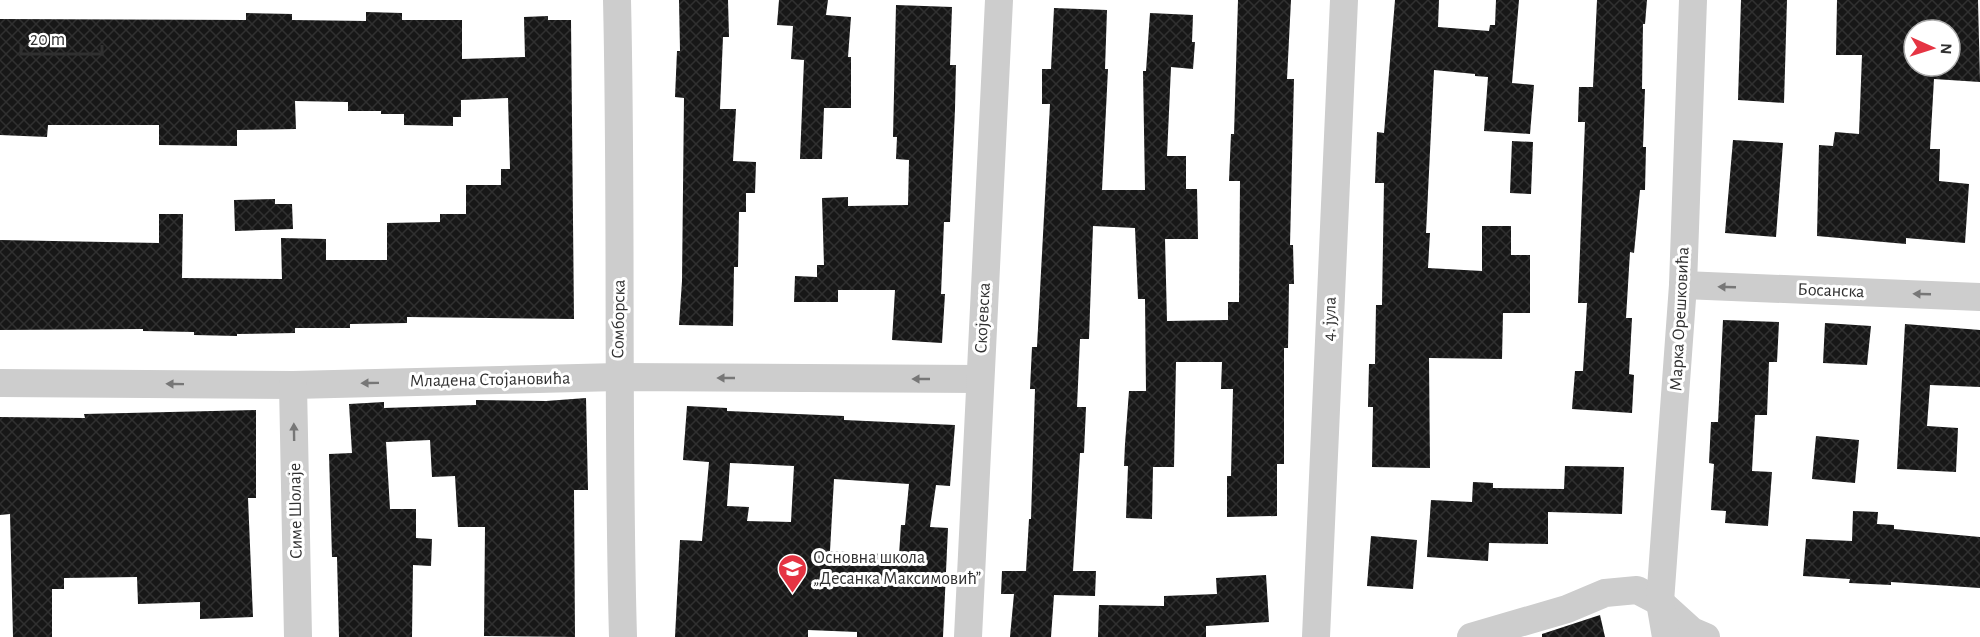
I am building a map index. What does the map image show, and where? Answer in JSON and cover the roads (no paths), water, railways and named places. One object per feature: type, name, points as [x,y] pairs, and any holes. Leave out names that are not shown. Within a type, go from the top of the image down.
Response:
[{"type":"street","name":"Сомборска","points":[[616,0],[621,177],[618,377],[624,637]]},
{"type":"street","name":"Скојевска","points":[[968,637],[999,0]]},
{"type":"street","name":"4. јула","points":[[1317,637],[1344,0]]},
{"type":"street","name":"Марка Орешковића","points":[[1666,637],[1660,602],[1683,285],[1693,0]]},
{"type":"street","name":"Босанска","points":[[1683,285],[1980,297]]},
{"type":"street","name":"Младена Стојановића","points":[[0,382],[294,385],[618,377],[980,379]]},
{"type":"street","name":"Симе Шолаје","points":[[294,385],[298,637]]},
{"type":"street","points":[[1471,637],[1566,609],[1605,593],[1619,590],[1636,590],[1660,602],[1692,631],[1706,637]]},
{"type":"place","name":"Основна школа „Десанка Максимовић”","points":[[792,594]]}]
